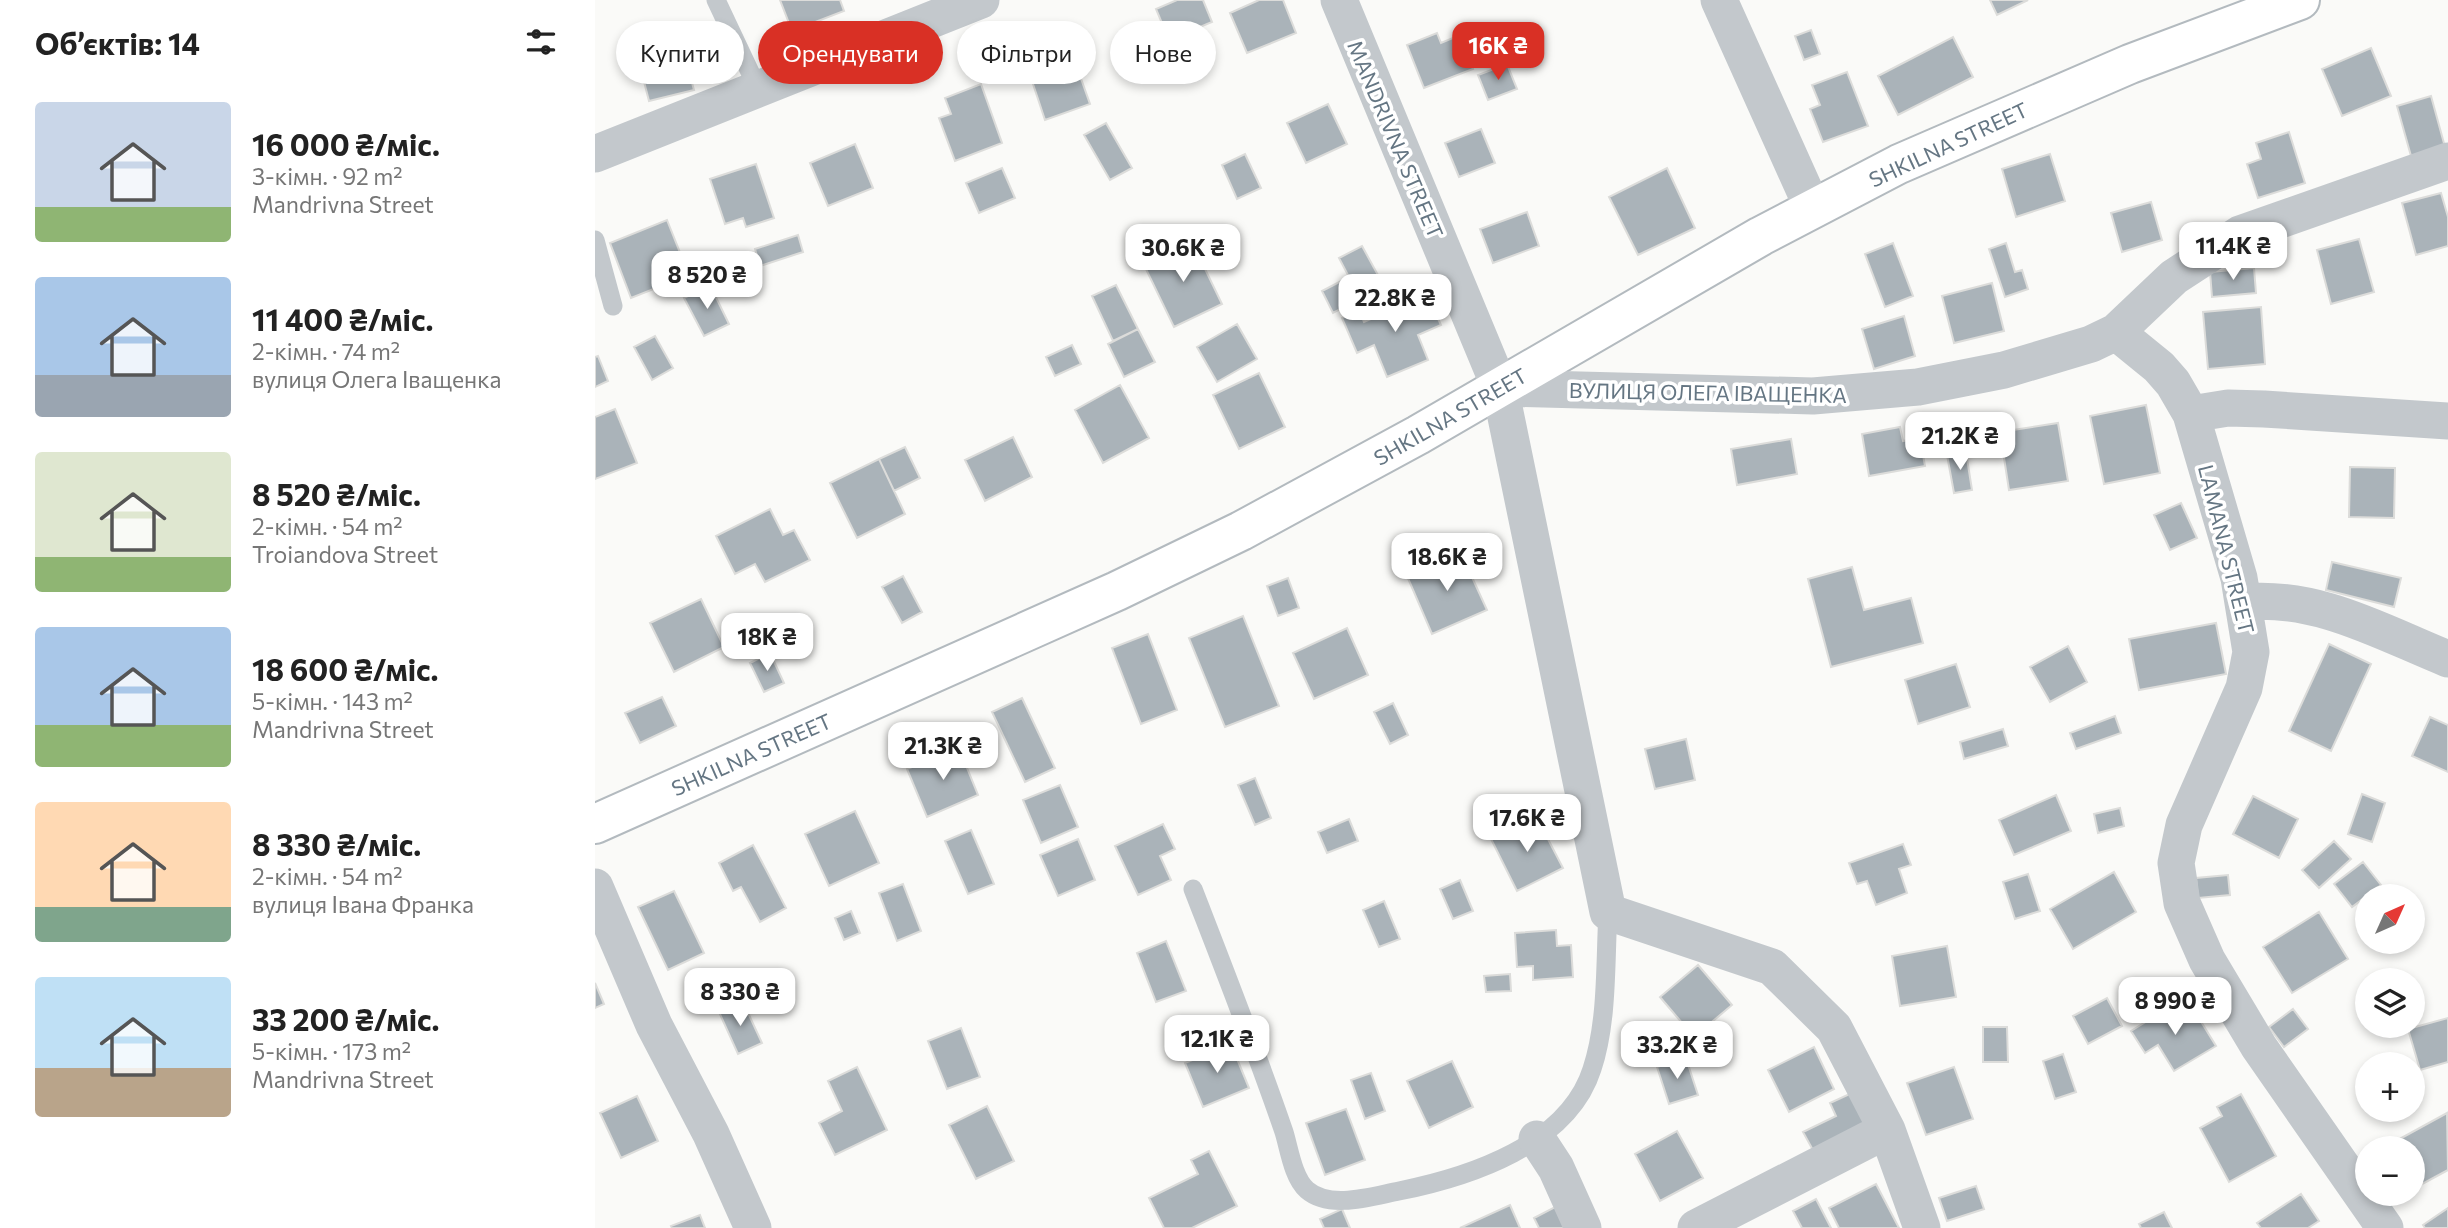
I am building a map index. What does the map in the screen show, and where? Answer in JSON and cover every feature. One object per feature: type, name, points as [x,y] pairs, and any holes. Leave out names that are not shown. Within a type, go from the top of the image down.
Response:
[{"type":"main road","name":"SHKILNA STREET","points":[[595,824],[1154,573],[1334,482],[1813,209],[1975,130],[2278,4]]},
{"type":"street","points":[[595,154],[981,0]]},
{"type":"street","name":"MANDRIVNA STREET","points":[[1339,0],[1500,388],[1608,912]]},
{"type":"street","points":[[1720,0],[1813,209]]},
{"type":"street","name":"ВУЛИЦЯ ОЛЕГА ІВАЩЕНКА","points":[[1500,388],[1745,397],[1857,393],[1918,387],[2004,370],[2091,344],[2116,332],[2174,277],[2240,233],[2448,161]]},
{"type":"street","name":"LAMANA STREET","points":[[2116,332],[2159,367],[2191,414],[2243,602],[2251,652],[2249,669],[2229,724],[2184,825],[2176,863],[2177,888],[2190,926],[2259,1047],[2385,1228]]},
{"type":"street","points":[[2191,414],[2228,408],[2448,421]]},
{"type":"street","points":[[2243,602],[2288,600],[2315,605],[2448,659]]},
{"type":"street","points":[[595,887],[659,1035],[711,1134],[753,1228]]},
{"type":"street","points":[[1608,912],[1772,967],[1834,1028],[1887,1130],[1921,1228]]},
{"type":"street","points":[[1696,1228],[1887,1130]]},
{"type":"street","points":[[1537,1139],[1556,1168],[1583,1228]]},
{"type":"lane","points":[[716,0],[758,89]]},
{"type":"lane","points":[[595,240],[613,306]]},
{"type":"lane","points":[[1193,888],[1264,1074],[1298,1176],[1309,1192],[1330,1200],[1413,1188],[1511,1156],[1537,1139],[1579,1096],[1593,1068],[1599,1033],[1608,912]]},
{"type":"building","points":[[780,0],[840,0],[844,11],[818,21],[788,21]]},
{"type":"building","points":[[1177,0],[1203,0],[1212,21],[1161,21],[1156,9]]},
{"type":"building","points":[[1259,0],[1283,0],[1296,33],[1247,53],[1230,13]]},
{"type":"building","points":[[1990,0],[2028,0],[1997,15]]},
{"type":"building","points":[[1811,30],[1820,54],[1804,60],[1795,36]]},
{"type":"building","points":[[1437,33],[1441,43],[1460,35],[1473,69],[1424,88],[1407,45]]},
{"type":"building","points":[[1953,37],[1973,77],[1898,115],[1878,76]]},
{"type":"building","points":[[2371,48],[2391,96],[2342,116],[2322,69]]},
{"type":"building","points":[[1507,64],[1517,89],[1488,100],[1478,75]]},
{"type":"building","points":[[1847,72],[1868,126],[1823,142],[1810,109],[1820,105],[1812,85]]},
{"type":"building","points":[[645,84],[692,84],[694,90],[649,101]]},
{"type":"building","points":[[981,84],[1002,143],[955,161],[939,118],[951,114],[945,98]]},
{"type":"building","points":[[1033,84],[1083,84],[1090,104],[1045,120]]},
{"type":"building","points":[[2431,96],[2445,147],[2411,156],[2397,106]]},
{"type":"building","points":[[1328,104],[1347,144],[1306,163],[1287,123]]},
{"type":"building","points":[[1106,123],[1132,168],[1110,180],[1084,135]]},
{"type":"building","points":[[1481,129],[1495,163],[1459,177],[1445,143]]},
{"type":"building","points":[[2289,132],[2305,183],[2258,198],[2247,164],[2261,159],[2256,143]]},
{"type":"building","points":[[855,144],[873,188],[828,206],[810,163]]},
{"type":"building","points":[[1245,154],[1261,188],[1237,199],[1222,165]]},
{"type":"building","points":[[2050,154],[2065,201],[2016,217],[2002,169]]},
{"type":"building","points":[[756,164],[774,218],[746,227],[743,218],[725,224],[710,179]]},
{"type":"building","points":[[1002,168],[1015,198],[979,213],[966,183]]},
{"type":"building","points":[[1667,168],[1695,228],[1638,255],[1609,197]]},
{"type":"building","points":[[2441,193],[2448,217],[2448,246],[2416,255],[2402,203]]},
{"type":"building","points":[[2151,202],[2162,240],[2122,252],[2111,213]]},
{"type":"building","points":[[1527,212],[1539,246],[1493,263],[1480,229]]},
{"type":"building","points":[[667,220],[689,275],[631,298],[610,243]]},
{"type":"building","points":[[798,235],[803,252],[760,266],[755,249]]},
{"type":"building","points":[[2359,239],[2374,292],[2331,304],[2317,250]]},
{"type":"building","points":[[1192,242],[1222,304],[1174,327],[1144,265]]},
{"type":"building","points":[[1893,243],[1913,296],[1885,307],[1865,254]]},
{"type":"building","points":[[2006,243],[2015,272],[2022,270],[2028,289],[2005,297],[1989,249]]},
{"type":"building","points":[[1362,246],[1384,286],[1333,313],[1322,291],[1349,277],[1339,258]]},
{"type":"building","points":[[2254,268],[2256,293],[2212,297],[2210,272]]},
{"type":"building","points":[[1992,283],[2004,331],[1954,343],[1942,296]]},
{"type":"building","points":[[710,285],[729,324],[704,336],[684,298]]},
{"type":"building","points":[[1116,285],[1138,329],[1113,341],[1092,296]]},
{"type":"building","points":[[1427,295],[1441,325],[1418,335],[1428,360],[1387,377],[1374,345],[1357,353],[1342,318],[1359,310],[1364,322]]},
{"type":"building","points":[[2261,307],[2265,364],[2208,369],[2203,312]]},
{"type":"building","points":[[1904,316],[1915,356],[1874,369],[1862,329]]},
{"type":"building","points":[[1237,324],[1257,359],[1217,382],[1197,347]]},
{"type":"building","points":[[1138,329],[1155,362],[1124,377],[1108,344]]},
{"type":"building","points":[[655,336],[673,368],[652,380],[634,347]]},
{"type":"building","points":[[1072,345],[1081,364],[1055,376],[1046,357]]},
{"type":"building","points":[[598,356],[608,381],[595,387],[595,357]]},
{"type":"building","points":[[1259,373],[1285,427],[1239,449],[1213,395]]},
{"type":"building","points":[[1120,385],[1149,438],[1103,463],[1075,410]]},
{"type":"building","points":[[2146,405],[2160,473],[2104,484],[2090,416]]},
{"type":"building","points":[[615,409],[637,463],[595,479],[595,417]]},
{"type":"building","points":[[2058,423],[2068,481],[2009,490],[2000,432]]},
{"type":"building","points":[[1900,427],[1903,441],[1920,438],[1925,466],[1869,476],[1862,434]]},
{"type":"building","points":[[1013,437],[1032,477],[985,501],[965,460]]},
{"type":"building","points":[[1791,439],[1797,474],[1737,485],[1731,449]]},
{"type":"building","points":[[905,447],[920,478],[894,491],[879,459]]},
{"type":"building","points":[[1966,452],[1972,490],[1954,493],[1947,455]]},
{"type":"building","points":[[879,459],[905,514],[857,538],[830,483]]},
{"type":"building","points":[[2350,467],[2395,468],[2394,518],[2349,517]]},
{"type":"building","points":[[2181,503],[2197,538],[2170,550],[2154,515]]},
{"type":"building","points":[[770,509],[783,535],[794,530],[810,560],[765,582],[755,564],[735,574],[716,536]]},
{"type":"building","points":[[1461,553],[1487,610],[1432,634],[1407,576]]},
{"type":"building","points":[[2332,562],[2401,578],[2394,607],[2326,590]]},
{"type":"building","points":[[1852,567],[1864,610],[1911,598],[1923,643],[1831,667],[1808,579]]},
{"type":"building","points":[[903,576],[922,612],[902,623],[882,587]]},
{"type":"building","points":[[1288,578],[1299,608],[1278,616],[1267,586]]},
{"type":"building","points":[[701,599],[724,647],[674,672],[650,623]]},
{"type":"building","points":[[1243,616],[1279,706],[1225,727],[1189,638]]},
{"type":"building","points":[[2216,623],[2226,674],[2139,690],[2129,639]]},
{"type":"building","points":[[1347,628],[1368,675],[1314,699],[1293,653]]},
{"type":"building","points":[[1148,634],[1177,710],[1141,724],[1112,648]]},
{"type":"building","points":[[2329,644],[2371,664],[2331,751],[2289,731]]},
{"type":"building","points":[[2068,646],[2087,682],[2050,702],[2030,667]]},
{"type":"building","points":[[770,653],[784,683],[764,692],[750,663]]},
{"type":"building","points":[[1956,664],[1970,707],[1918,724],[1905,680]]},
{"type":"building","points":[[662,697],[676,726],[640,743],[625,713]]},
{"type":"building","points":[[1022,698],[1055,768],[1025,782],[992,712]]},
{"type":"building","points":[[1393,703],[1408,735],[1390,744],[1374,712]]},
{"type":"building","points":[[2115,716],[2121,733],[2076,749],[2070,733]]},
{"type":"building","points":[[2430,717],[2448,725],[2448,772],[2412,756]]},
{"type":"building","points":[[2003,729],[2008,746],[1964,759],[1960,742]]},
{"type":"building","points":[[1686,739],[1695,780],[1655,789],[1645,749]]},
{"type":"building","points":[[959,748],[978,795],[927,817],[907,769]]},
{"type":"building","points":[[1255,778],[1271,818],[1255,825],[1238,785]]},
{"type":"building","points":[[1060,785],[1078,827],[1041,843],[1023,800]]},
{"type":"building","points":[[2362,794],[2385,803],[2372,842],[2348,834]]},
{"type":"building","points":[[2056,795],[2071,831],[2014,855],[1999,820]]},
{"type":"building","points":[[2253,796],[2298,819],[2279,858],[2233,834]]},
{"type":"building","points":[[2120,808],[2124,826],[2098,833],[2094,814]]},
{"type":"building","points":[[855,811],[879,863],[829,886],[805,834]]},
{"type":"building","points":[[1536,816],[1563,868],[1517,891],[1491,839]]},
{"type":"building","points":[[1349,819],[1358,841],[1327,853],[1318,832]]},
{"type":"building","points":[[1163,824],[1175,849],[1160,856],[1171,880],[1138,895],[1115,846]]},
{"type":"building","points":[[971,830],[994,884],[968,894],[945,841]]},
{"type":"building","points":[[1078,839],[1095,880],[1058,896],[1040,855]]},
{"type":"building","points":[[2334,841],[2351,859],[2319,888],[2302,870]]},
{"type":"building","points":[[1903,844],[1911,865],[1899,869],[1907,893],[1876,905],[1867,881],[1857,884],[1849,863]]},
{"type":"building","points":[[753,845],[786,908],[760,922],[741,887],[733,891],[719,863]]},
{"type":"building","points":[[2363,862],[2380,884],[2355,884],[2355,905],[2352,907],[2334,884]]},
{"type":"building","points":[[2114,872],[2136,912],[2073,949],[2050,909]]},
{"type":"building","points":[[2028,874],[2040,911],[2015,919],[2003,882]]},
{"type":"building","points":[[2228,875],[2230,895],[2198,898],[2196,878]]},
{"type":"building","points":[[1460,880],[1473,911],[1453,919],[1440,889]]},
{"type":"building","points":[[903,884],[921,931],[897,941],[879,893]]},
{"type":"building","points":[[674,891],[704,953],[668,970],[638,907]]},
{"type":"building","points":[[1384,901],[1400,939],[1379,947],[1363,910]]},
{"type":"building","points":[[851,911],[860,933],[844,940],[835,918]]},
{"type":"building","points":[[2319,912],[2348,959],[2292,993],[2263,947]]},
{"type":"building","points":[[1556,930],[1557,946],[1571,945],[1573,977],[1533,980],[1533,966],[1517,967],[1515,933]]},
{"type":"building","points":[[1166,941],[1186,991],[1156,1002],[1137,953]]},
{"type":"building","points":[[1947,946],[1956,997],[1900,1006],[1892,956]]},
{"type":"building","points":[[1698,965],[1732,1005],[1694,1037],[1660,997]]},
{"type":"building","points":[[1510,974],[1511,991],[1486,992],[1484,976]]},
{"type":"building","points":[[595,983],[604,1004],[595,1008]]},
{"type":"building","points":[[2107,998],[2122,1026],[2088,1044],[2073,1016]]},
{"type":"building","points":[[743,1002],[762,1043],[738,1054],[719,1012]]},
{"type":"building","points":[[2176,1003],[2187,1021],[2197,1015],[2216,1046],[2174,1071],[2158,1045],[2145,1053],[2131,1031]]},
{"type":"building","points":[[2293,1009],[2308,1029],[2284,1047],[2269,1027]]},
{"type":"building","points":[[2448,1018],[2448,1062],[2425,1069],[2425,1052],[2415,1052],[2411,1038],[2425,1038],[2425,1024]]},
{"type":"building","points":[[1983,1027],[2007,1027],[2008,1062],[1983,1062]]},
{"type":"building","points":[[961,1028],[980,1077],[947,1089],[928,1041]]},
{"type":"building","points":[[1231,1044],[1249,1088],[1203,1107],[1185,1063]]},
{"type":"building","points":[[1814,1047],[1834,1089],[1789,1112],[1768,1070]]},
{"type":"building","points":[[2063,1054],[2076,1092],[2055,1099],[2043,1061]]},
{"type":"building","points":[[1686,1058],[1698,1095],[1669,1104],[1657,1067]]},
{"type":"building","points":[[1452,1061],[1473,1107],[1429,1128],[1407,1081]]},
{"type":"building","points":[[857,1067],[887,1130],[835,1155],[819,1123],[842,1111],[828,1081]]},
{"type":"building","points":[[1954,1067],[1973,1119],[1926,1135],[1907,1083]]},
{"type":"building","points":[[1371,1073],[1385,1111],[1365,1119],[1351,1080]]},
{"type":"building","points":[[1856,1091],[1873,1124],[1814,1152],[1803,1132],[1836,1116],[1830,1103]]},
{"type":"building","points":[[2241,1094],[2276,1156],[2229,1182],[2200,1128],[2222,1116],[2217,1107]]},
{"type":"building","points":[[637,1096],[658,1141],[621,1158],[600,1113]]},
{"type":"building","points":[[987,1106],[1014,1161],[976,1179],[949,1125]]},
{"type":"building","points":[[1346,1109],[1365,1160],[1325,1175],[1306,1123]]},
{"type":"building","points":[[2447,1113],[2448,1170],[2425,1182],[2425,1136],[2405,1136]]},
{"type":"building","points":[[1677,1131],[1703,1178],[1660,1201],[1635,1154]]},
{"type":"building","points":[[1209,1151],[1237,1206],[1192,1228],[1164,1228],[1149,1198],[1198,1174],[1191,1160]]},
{"type":"building","points":[[1876,1184],[1899,1228],[1839,1228],[1829,1208]]},
{"type":"building","points":[[1976,1186],[1984,1209],[1947,1221],[1939,1198]]},
{"type":"building","points":[[2301,1194],[2319,1221],[2308,1228],[2261,1228],[2257,1223]]},
{"type":"building","points":[[1816,1199],[1831,1228],[1802,1228],[1793,1211]]},
{"type":"building","points":[[1510,1205],[1520,1228],[1460,1228]]},
{"type":"building","points":[[1555,1207],[1565,1228],[1539,1228],[1534,1218]]},
{"type":"building","points":[[2448,1208],[2448,1228],[2425,1228],[2423,1225]]},
{"type":"building","points":[[1342,1209],[1350,1228],[1324,1228],[1320,1219]]},
{"type":"building","points":[[2164,1212],[2172,1228],[2141,1228],[2139,1224]]},
{"type":"building","points":[[700,1215],[705,1228],[671,1226]]}]
